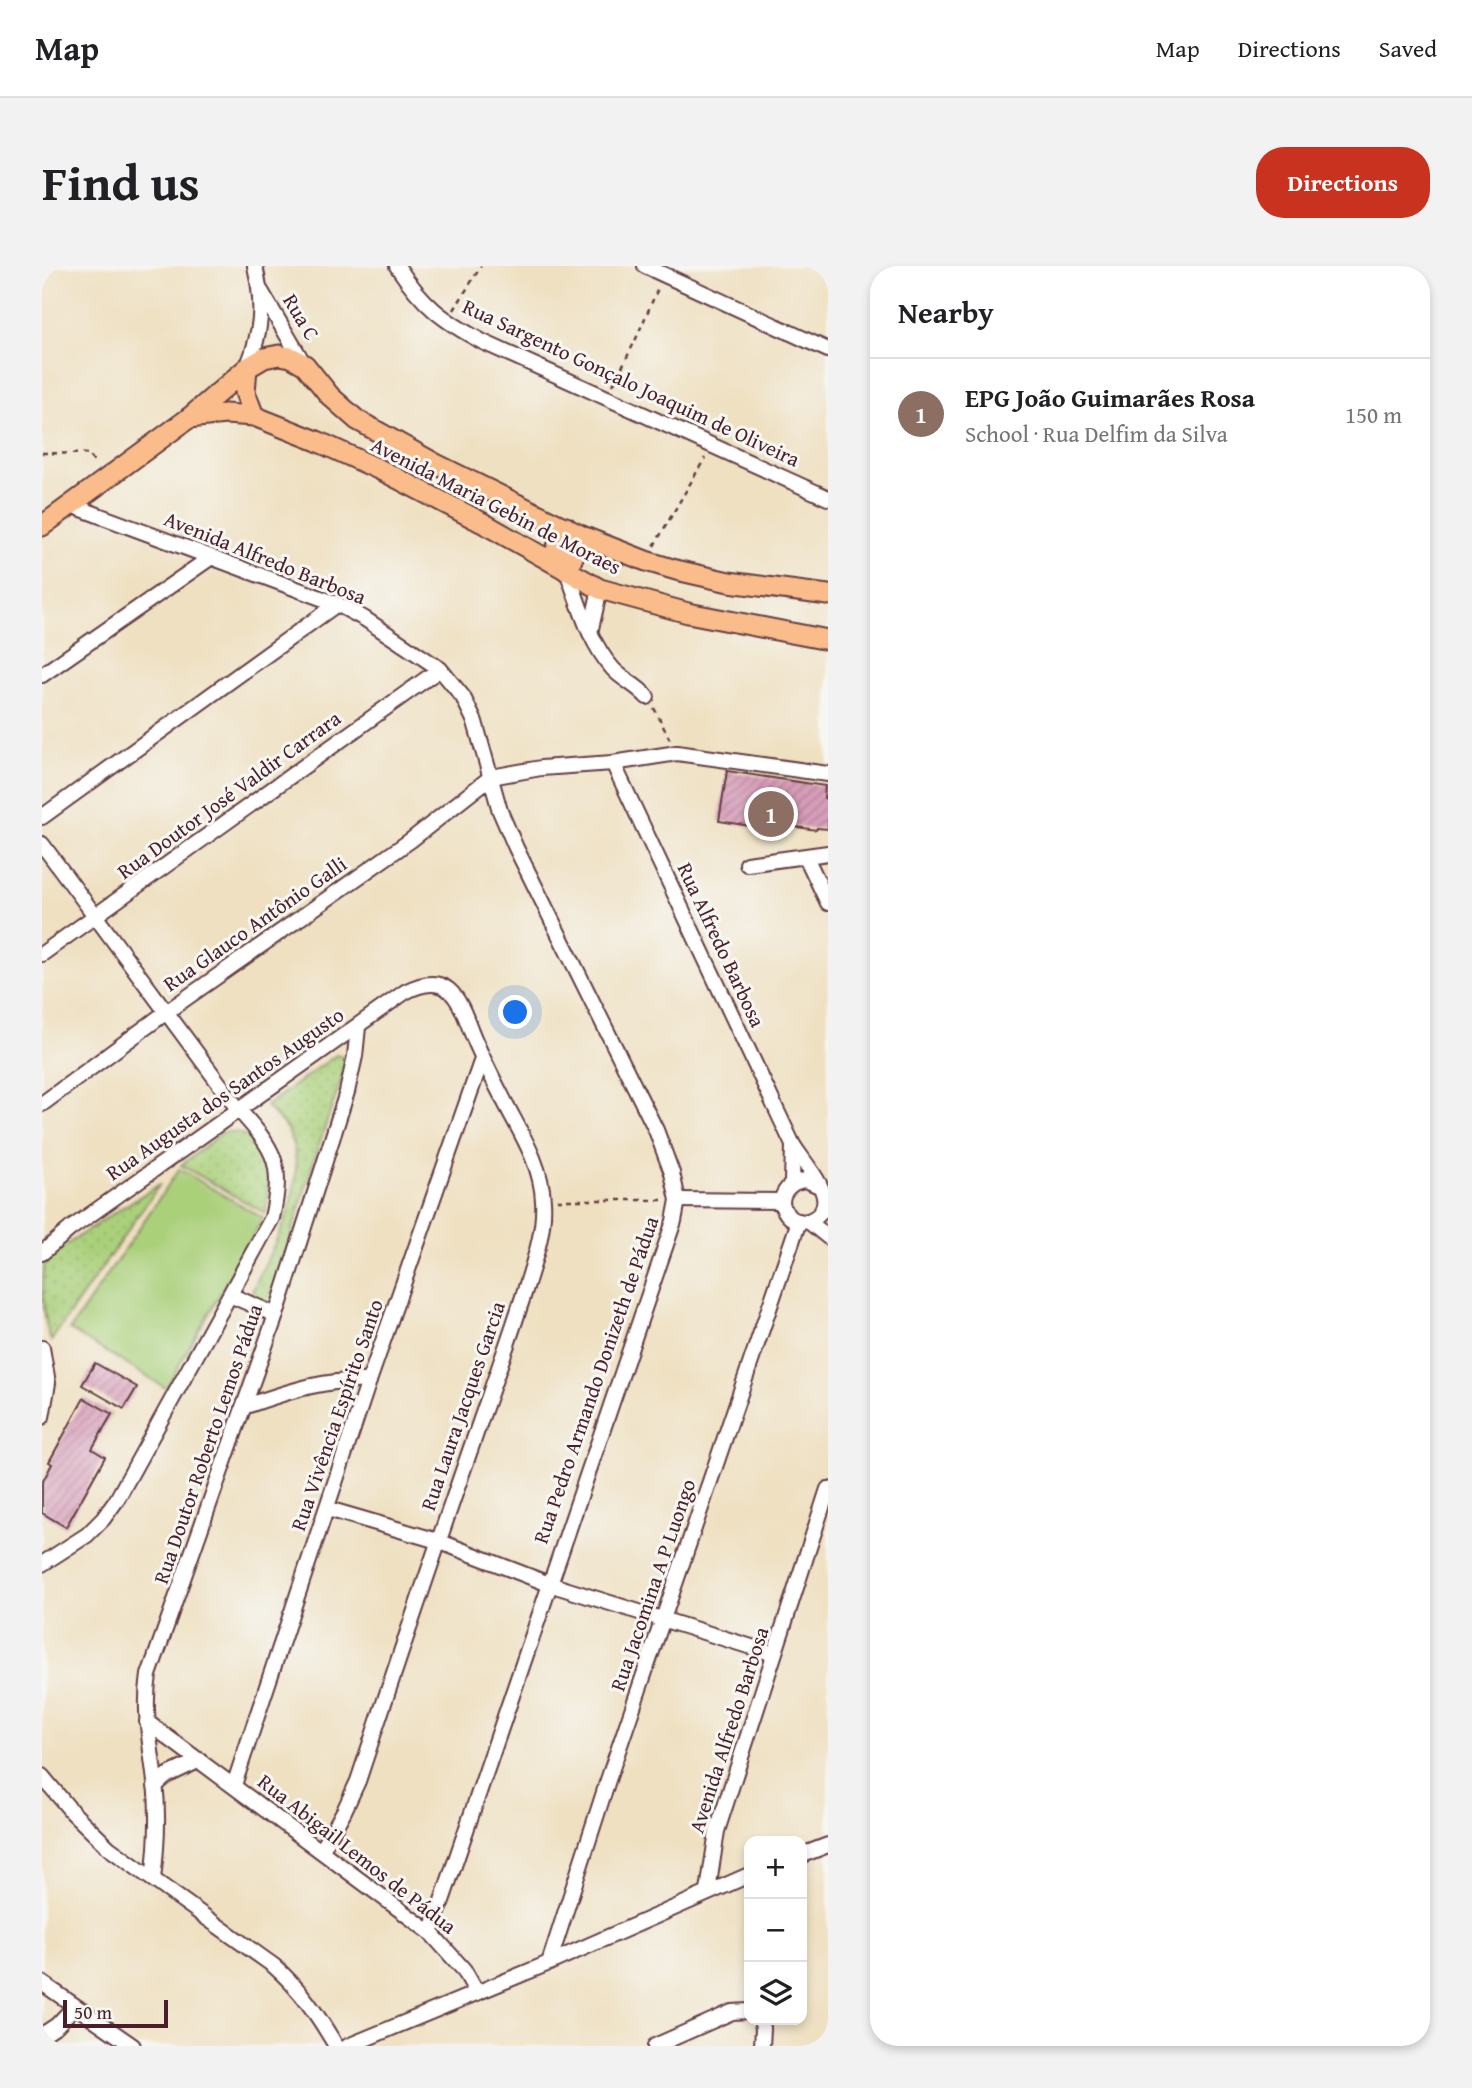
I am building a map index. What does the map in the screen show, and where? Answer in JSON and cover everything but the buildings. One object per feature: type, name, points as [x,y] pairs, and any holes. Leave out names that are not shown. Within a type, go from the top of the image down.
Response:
[{"type":"main road","points":[[42,526],[189,418],[247,368],[264,358],[279,355],[291,357],[305,365]]},
{"type":"main road","name":"Avenida Maria Gebin de Moraes","points":[[305,365],[330,396],[357,420],[436,464],[574,532],[646,561],[729,582],[828,595]]},
{"type":"main road","points":[[247,368],[245,392],[254,416]]},
{"type":"main road","name":"Avenida Maria Gebin de Moraes","points":[[189,418],[225,414],[254,416],[317,441],[387,473],[600,589],[688,613],[828,640]]},
{"type":"main road","points":[[559,566],[574,532]]},
{"type":"street","name":"Rua C","points":[[247,368],[261,327],[261,291],[255,266]]},
{"type":"street","name":"Rua Sargento Gonçalo Joaquim de Oliveira","points":[[397,266],[427,305],[447,322],[483,342],[828,498]]},
{"type":"street","points":[[645,266],[828,350]]},
{"type":"street","name":"Rua C","points":[[261,291],[305,365]]},
{"type":"street","name":"Avenida Alfredo Barbosa","points":[[71,505],[337,604],[365,619],[440,668],[463,697],[475,722],[491,777]]},
{"type":"street","points":[[42,675],[210,558]]},
{"type":"street","points":[[559,566],[590,634],[615,671],[640,688],[647,697]]},
{"type":"street","points":[[590,634],[600,589]]},
{"type":"street","points":[[42,817],[337,604]]},
{"type":"street","name":"Rua Doutor José Valdir Carrara","points":[[42,954],[440,668]]},
{"type":"street","points":[[491,777],[541,768],[613,763],[677,753],[828,774]]},
{"type":"street","name":"Rua Alfredo Barbosa","points":[[613,763],[793,1144],[824,1198]]},
{"type":"street","name":"Rua Glauco Antônio Galli","points":[[42,1104],[165,1013],[411,840],[491,777]]},
{"type":"street","name":"Rua Pedro Armando Donizeth de Pádua","points":[[431,1933],[674,1221],[678,1200],[672,1173],[656,1130],[516,848],[500,811],[491,777]]},
{"type":"street","points":[[42,844],[165,1013],[271,1150],[278,1170],[278,1191],[272,1219],[110,1510],[87,1535],[42,1563]]},
{"type":"street","points":[[747,864],[828,853]]},
{"type":"street","points":[[806,857],[828,903]]},
{"type":"street","name":"Rua Augusta dos Santos Augusto","points":[[42,1253],[60,1236],[243,1115],[405,992],[415,987],[438,984]]},
{"type":"street","name":"Rua Laura Jacques Garcia","points":[[322,1850],[358,1781],[522,1302],[535,1259],[542,1222],[540,1179],[532,1155],[482,1059],[461,1003],[447,987],[438,984]]},
{"type":"street","name":"Rua Doutor Roberto Lemos Pádua","points":[[153,1880],[157,1852],[155,1786],[145,1697],[149,1675],[276,1315],[347,1092],[358,1027]]},
{"type":"street","name":"Rua Vivência Espírito Santo","points":[[234,1785],[369,1381],[482,1059]]},
{"type":"street","name":"Rua Alfredo Barbosa","points":[[792,1183],[793,1144]]},
{"type":"street","points":[[804,1221],[823,1210],[824,1198],[806,1180],[792,1183],[783,1194],[782,1201],[787,1214],[804,1221],[828,1237]]},
{"type":"street","points":[[678,1200],[782,1201]]},
{"type":"street","name":"Rua Jacomina A P Luongo","points":[[549,1963],[662,1620],[804,1221]]},
{"type":"street","points":[[230,1295],[276,1315]]},
{"type":"street","points":[[42,1348],[48,1383],[42,1417]]},
{"type":"street","points":[[243,1407],[311,1385],[351,1380],[369,1381]]},
{"type":"street","name":"Avenida Alfredo Barbosa","points":[[708,1891],[717,1830],[828,1489]]},
{"type":"street","points":[[328,1509],[438,1541],[549,1584],[775,1654]]},
{"type":"street","name":"Rua Abigail Lemos de Pádua","points":[[147,1722],[431,1933],[464,1970],[477,1993]]},
{"type":"street","points":[[155,1786],[174,1772],[200,1760]]},
{"type":"street","points":[[42,1776],[72,1812],[110,1848],[274,1966],[297,1987],[314,2008],[336,2046]]},
{"type":"street","points":[[807,1853],[828,1845]]},
{"type":"street","points":[[348,2046],[549,1963],[744,1877]]},
{"type":"street","points":[[42,1983],[133,2046]]},
{"type":"street","points":[[42,2035],[57,2025],[74,2007]]},
{"type":"street","points":[[654,2046],[732,2012],[744,2011]]},
{"type":"street","points":[[761,2025],[762,2046]]},
{"type":"path","points":[[447,322],[481,266]]},
{"type":"path","points":[[606,397],[635,341],[663,276]]},
{"type":"path","points":[[646,561],[713,444]]},
{"type":"path","points":[[42,453],[89,454],[106,480]]},
{"type":"path","points":[[647,697],[677,753]]},
{"type":"path","points":[[543,1200],[678,1200]]},
{"type":"green space","points":[[336,1055],[343,1057],[346,1067],[318,1147],[270,1305],[250,1296],[287,1215],[296,1172],[295,1151],[288,1131],[266,1106]]},
{"type":"green space","points":[[223,1132],[238,1133],[250,1138],[258,1147],[268,1172],[265,1213],[181,1165]]},
{"type":"green space","points":[[179,1169],[263,1218],[166,1388],[70,1330]]},
{"type":"green space","points":[[160,1184],[51,1341],[44,1304],[44,1266],[62,1248]]},
{"type":"place","name":"EPG João Guimarães Rosa","points":[[771,814]]}]
